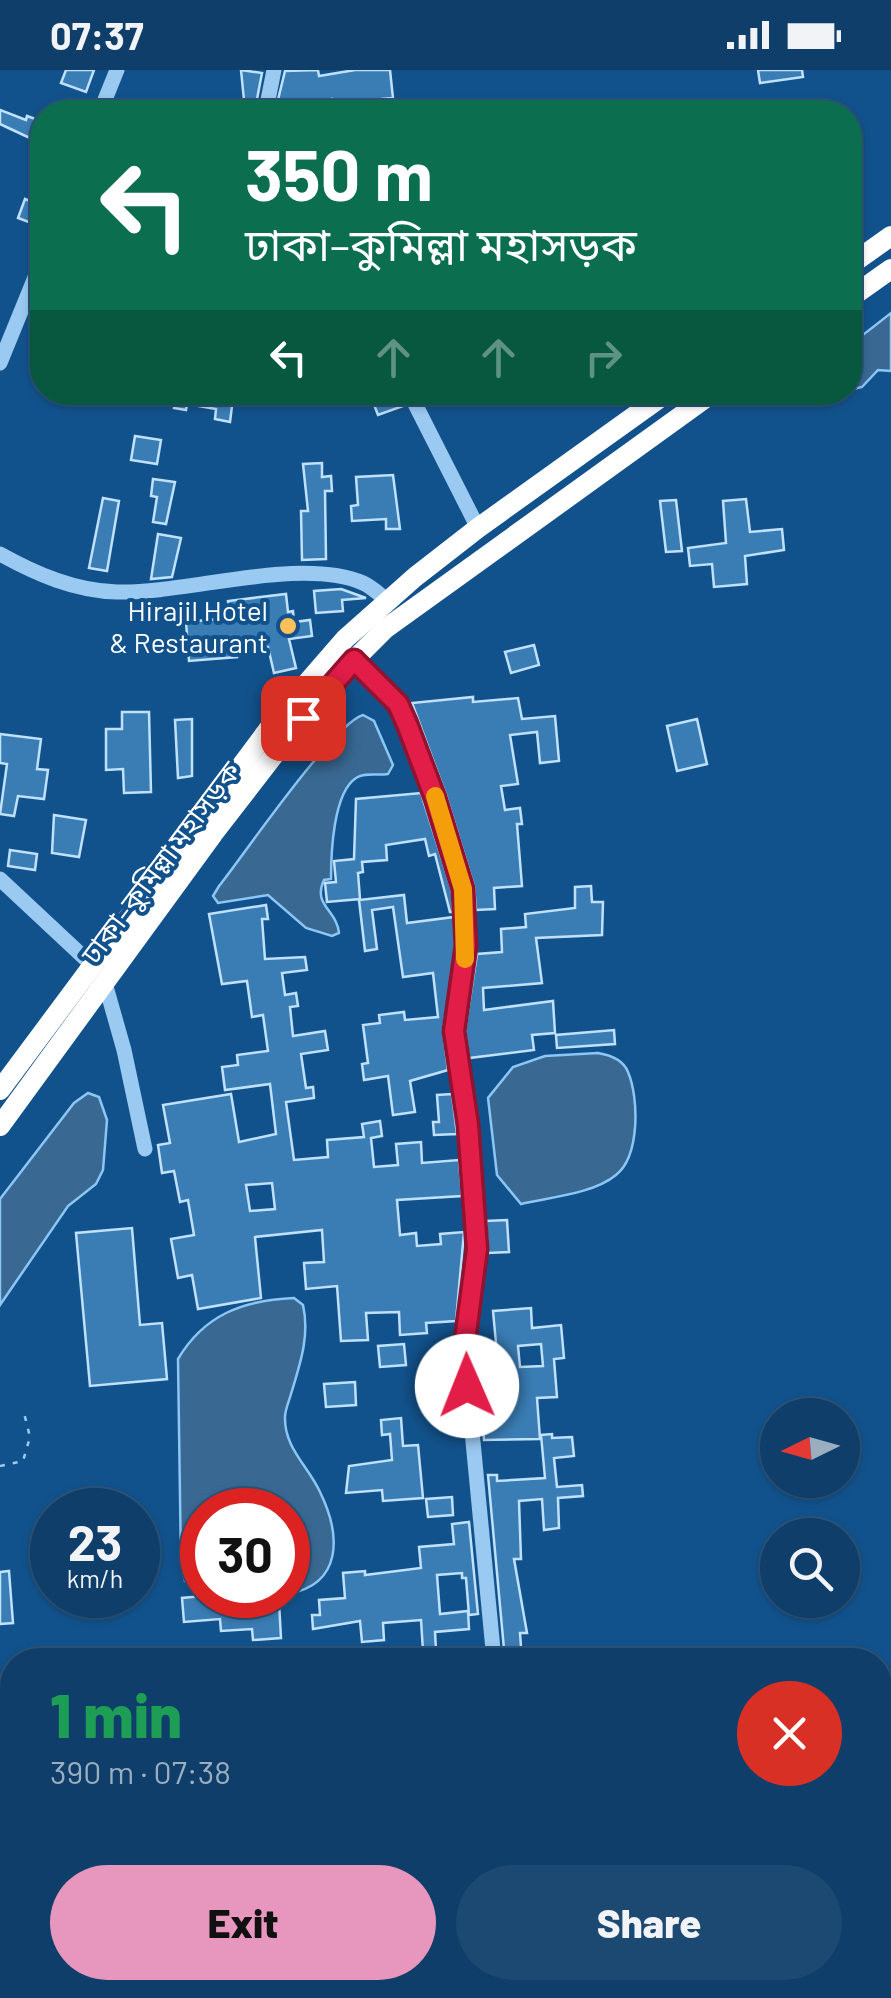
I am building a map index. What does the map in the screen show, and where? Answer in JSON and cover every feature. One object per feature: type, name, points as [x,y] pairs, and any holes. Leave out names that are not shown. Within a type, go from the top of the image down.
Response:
[{"type":"highway","points":[[862,257],[891,236]]},
{"type":"highway","points":[[862,290],[891,269]]},
{"type":"highway","name":"ঢাকা–কুমিল্লা মহাসড়ক","points":[[0,1090],[279,715],[345,639],[478,528],[650,405]]},
{"type":"highway","name":"ঢাকা–কুমিল্লা মহাসড়ক","points":[[0,1126],[325,689],[385,629],[696,405]]},
{"type":"street","points":[[105,100],[117,70]]},
{"type":"street","points":[[268,100],[274,70]]},
{"type":"street","points":[[0,363],[30,289]]},
{"type":"street","points":[[416,405],[478,528]]},
{"type":"street","points":[[0,554],[78,588],[162,590],[269,576],[334,575],[364,583],[388,601]]},
{"type":"street","points":[[354,660],[398,704],[435,798],[463,889],[466,946],[454,1031],[468,1125],[477,1249],[464,1348],[493,1648]]},
{"type":"street","points":[[0,879],[91,964]]},
{"type":"street","points":[[104,982],[124,1050],[145,1148]]},
{"type":"path","points":[[0,1466],[22,1461],[30,1437],[23,1409]]},
{"type":"water","points":[[891,313],[891,371],[878,370],[862,387],[862,336]]},
{"type":"water","points":[[363,715],[374,721],[393,765],[388,774],[356,778],[342,797],[333,840],[331,879],[324,880],[321,889],[323,902],[339,933],[332,936],[306,928],[268,895],[218,903],[213,896],[219,886],[289,792],[349,723]]},
{"type":"water","points":[[598,1053],[623,1064],[632,1083],[635,1126],[630,1155],[616,1175],[596,1187],[521,1204],[497,1175],[488,1098],[513,1067],[545,1056]]},
{"type":"water","points":[[88,1093],[99,1097],[107,1120],[103,1170],[96,1184],[68,1206],[0,1305],[0,1199],[74,1103]]},
{"type":"water","points":[[294,1298],[303,1305],[305,1339],[286,1411],[286,1428],[327,1508],[334,1541],[328,1569],[310,1586],[310,1488],[180,1488],[180,1496],[178,1359],[213,1321],[242,1307]]},
{"type":"building","points":[[66,70],[94,70],[86,92],[61,83]]},
{"type":"building","points":[[241,70],[262,73],[257,99],[244,100]]},
{"type":"building","points":[[318,70],[319,76],[390,70],[393,98],[278,100],[285,71]]},
{"type":"building","points":[[758,70],[802,70],[803,77],[760,83]]},
{"type":"building","points":[[0,110],[26,120],[30,117],[30,138],[0,124]]},
{"type":"building","points":[[25,199],[30,201],[30,222],[18,218]]},
{"type":"building","points":[[193,405],[232,405],[230,422],[215,419],[216,409]]},
{"type":"building","points":[[374,405],[403,405],[403,406],[378,415]]},
{"type":"building","points":[[135,436],[161,440],[157,464],[131,460]]},
{"type":"building","points":[[322,463],[322,477],[331,476],[332,491],[325,491],[326,559],[302,560],[301,511],[308,511],[303,464]]},
{"type":"building","points":[[393,475],[400,529],[386,529],[386,519],[352,521],[351,506],[358,505],[356,477]]},
{"type":"building","points":[[153,479],[175,482],[166,524],[153,522],[157,497],[151,496]]},
{"type":"building","points":[[103,498],[119,501],[107,571],[89,568]]},
{"type":"building","points":[[746,499],[750,532],[782,529],[784,550],[745,556],[747,584],[714,587],[712,564],[690,566],[688,548],[726,543],[723,501]]},
{"type":"building","points":[[676,500],[682,551],[666,552],[660,501]]},
{"type":"building","points":[[158,534],[181,538],[172,577],[151,579]]},
{"type":"building","points":[[341,589],[366,598],[342,600],[343,611],[316,613],[314,591]]},
{"type":"building","points":[[286,594],[288,612],[293,611],[294,622],[310,620],[312,636],[289,639],[296,668],[274,673],[268,647],[236,650],[237,657],[189,661],[186,622],[230,618],[228,601]]},
{"type":"building","points":[[534,645],[539,665],[511,673],[505,652]]},
{"type":"building","points":[[473,697],[473,702],[518,698],[522,719],[555,716],[559,761],[540,763],[537,732],[510,735],[518,784],[501,786],[505,810],[520,808],[522,824],[517,824],[522,886],[494,888],[495,909],[476,910],[474,886],[446,795],[412,703]]},
{"type":"building","points":[[122,712],[149,712],[151,792],[124,793],[123,769],[106,770],[106,729],[122,729]]},
{"type":"building","points":[[192,719],[192,776],[178,778],[175,720]]},
{"type":"building","points":[[697,719],[707,764],[677,771],[667,726]]},
{"type":"building","points":[[0,734],[41,739],[37,769],[48,770],[44,799],[18,796],[14,816],[0,814],[7,764],[0,763]]},
{"type":"building","points":[[421,793],[452,891],[453,912],[435,854],[429,856],[425,839],[386,845],[387,860],[362,862],[363,872],[358,873],[360,899],[327,902],[325,883],[336,882],[334,861],[354,859],[356,799]]},
{"type":"building","points":[[54,815],[86,820],[79,857],[52,853]]},
{"type":"building","points":[[10,850],[37,854],[35,870],[8,866]]},
{"type":"building","points":[[591,886],[592,902],[603,902],[602,935],[536,938],[542,983],[483,988],[484,1010],[553,1001],[555,1033],[532,1035],[534,1050],[469,1058],[465,1031],[477,954],[502,952],[501,929],[526,927],[525,914],[575,908],[575,887]]},
{"type":"building","points":[[404,895],[407,923],[454,917],[456,946],[443,1030],[448,1070],[410,1081],[415,1112],[393,1115],[388,1076],[364,1080],[362,1064],[368,1063],[363,1025],[380,1023],[379,1015],[404,1012],[405,1020],[438,1017],[433,973],[403,977],[393,907],[372,910],[377,949],[365,951],[359,900]]},
{"type":"building","points":[[266,905],[268,919],[262,919],[265,959],[305,957],[307,970],[282,973],[285,995],[296,993],[298,1006],[290,1007],[293,1036],[325,1031],[328,1050],[301,1054],[306,1088],[313,1087],[314,1098],[286,1102],[294,1160],[328,1157],[327,1140],[364,1137],[362,1124],[380,1121],[382,1136],[371,1138],[374,1167],[398,1165],[396,1144],[421,1142],[422,1163],[459,1160],[462,1196],[397,1200],[400,1235],[416,1233],[417,1246],[441,1244],[440,1234],[464,1232],[456,1321],[426,1323],[427,1333],[400,1335],[399,1312],[366,1313],[368,1340],[341,1341],[337,1286],[306,1289],[304,1263],[324,1262],[322,1230],[255,1237],[261,1298],[198,1309],[192,1275],[178,1278],[171,1239],[194,1235],[188,1200],[180,1202],[174,1171],[162,1173],[158,1145],[170,1143],[163,1105],[231,1094],[239,1142],[276,1134],[270,1084],[225,1090],[222,1067],[238,1065],[237,1055],[268,1051],[263,1015],[252,1017],[247,981],[222,984],[209,914]],"holes":[[[272,1183],[275,1209],[250,1211],[246,1185]]]},
{"type":"building","points":[[614,1030],[615,1044],[557,1048],[556,1035]]},
{"type":"building","points":[[452,1094],[457,1134],[434,1135],[433,1122],[439,1122],[437,1095]]},
{"type":"building","points":[[507,1220],[509,1252],[488,1253],[486,1221]]},
{"type":"building","points":[[132,1228],[140,1325],[162,1323],[167,1379],[90,1386],[76,1233]]},
{"type":"building","points":[[531,1308],[532,1328],[561,1325],[564,1358],[554,1359],[557,1397],[537,1398],[540,1439],[484,1440],[483,1427],[495,1426],[493,1398],[480,1399],[479,1386],[497,1384],[495,1363],[477,1364],[476,1344],[496,1343],[493,1311]],"holes":[[[541,1344],[543,1366],[520,1367],[518,1346]]]},
{"type":"building","points":[[404,1344],[406,1365],[380,1367],[378,1346]]},
{"type":"building","points":[[355,1382],[356,1405],[326,1407],[324,1384]]},
{"type":"building","points":[[401,1418],[403,1446],[418,1445],[423,1498],[383,1501],[382,1490],[346,1493],[349,1466],[392,1460],[390,1434],[382,1435],[381,1420]]},
{"type":"building","points":[[541,1435],[572,1437],[574,1456],[554,1458],[557,1487],[582,1485],[583,1496],[558,1498],[559,1528],[544,1530],[542,1499],[519,1501],[521,1559],[514,1559],[527,1633],[520,1633],[521,1648],[504,1648],[488,1475],[497,1475],[497,1481],[545,1478]]},
{"type":"building","points":[[452,1497],[453,1515],[428,1517],[426,1499]]},
{"type":"building","points":[[469,1522],[478,1614],[469,1615],[466,1578],[462,1578],[462,1573],[437,1575],[440,1614],[468,1611],[469,1629],[435,1632],[436,1648],[423,1648],[421,1620],[383,1623],[384,1640],[362,1642],[360,1621],[313,1629],[312,1615],[320,1615],[319,1600],[345,1598],[343,1573],[365,1571],[365,1575],[421,1568],[419,1547],[454,1544],[452,1524]]},
{"type":"building","points":[[9,1571],[13,1623],[0,1624],[0,1572]]},
{"type":"building","points":[[184,1618],[280,1618],[281,1638],[253,1640],[252,1629],[221,1631],[220,1619],[184,1622]]},
{"type":"slow traffic","points":[[435,796],[463,889],[465,959]]},
{"type":"place","name":"Hirajil Hotel & Restaurant","points":[[288,626]]},
{"type":"route","points":[[303,718],[354,660],[398,704],[423,761],[463,889],[466,946],[462,985],[454,1008],[454,1031],[468,1125],[477,1249],[464,1348],[467,1386]]}]
